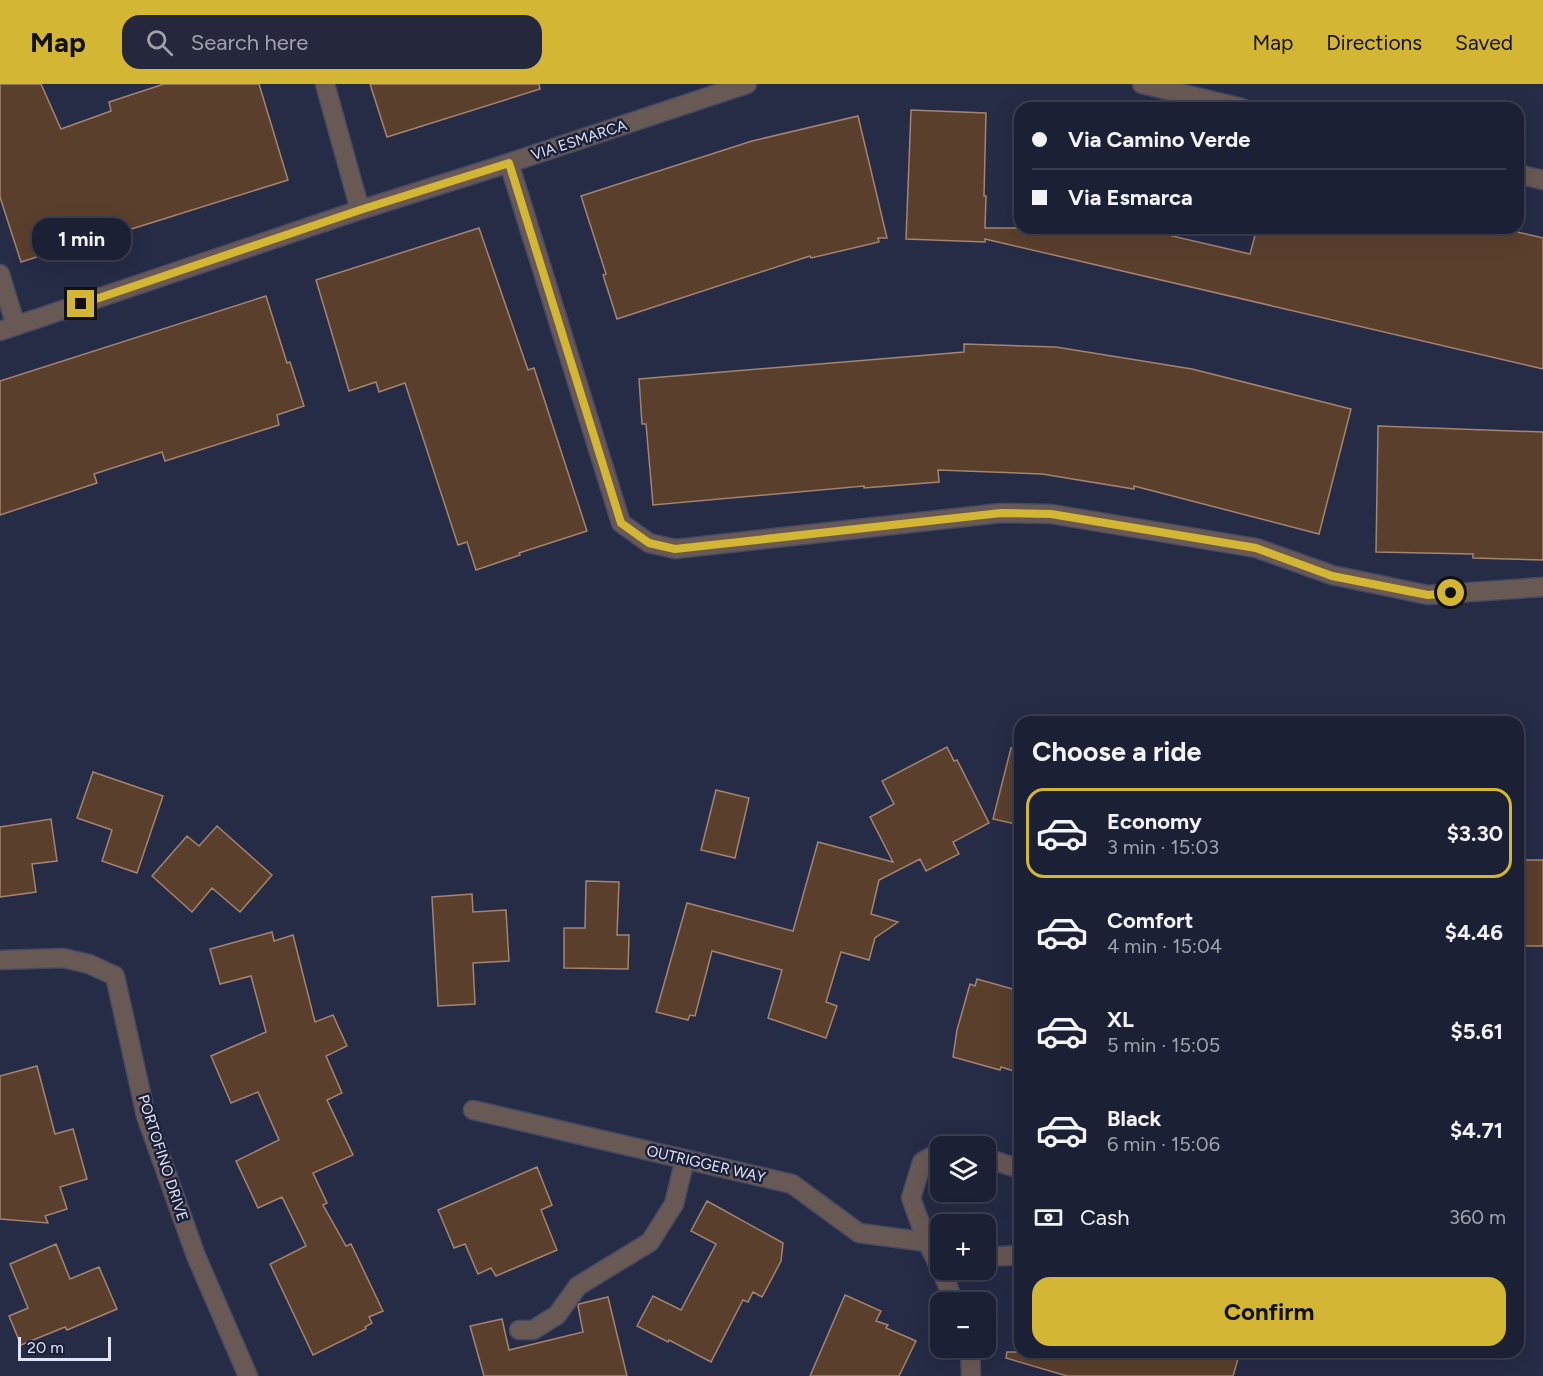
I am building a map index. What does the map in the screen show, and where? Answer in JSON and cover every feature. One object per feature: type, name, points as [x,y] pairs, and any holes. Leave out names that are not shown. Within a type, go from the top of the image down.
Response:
[{"type":"street","points":[[326,84],[360,210]]},
{"type":"street","name":"VIA ESMARCA","points":[[8,328],[747,84]]},
{"type":"street","points":[[1142,84],[1217,102]]},
{"type":"street","points":[[509,163],[621,523],[649,543],[675,549],[1001,513],[1051,514],[1256,548],[1332,576],[1428,595],[1543,587]]},
{"type":"street","points":[[1524,175],[1543,180]]},
{"type":"street","points":[[0,274],[8,328]]},
{"type":"street","name":"PORTOFINO DRIVE","points":[[0,960],[63,958],[89,964],[115,976],[146,1116],[196,1256],[248,1376]]},
{"type":"street","name":"OUTRIGGER WAY","points":[[473,1110],[792,1184],[859,1233],[927,1242]]},
{"type":"street","points":[[930,1158],[922,1162],[911,1198],[930,1248]]},
{"type":"street","points":[[519,1330],[533,1330],[557,1315],[578,1286],[650,1242],[674,1204],[685,1159]]},
{"type":"street","points":[[996,1161],[1014,1167]]},
{"type":"street","points":[[996,1256],[1014,1255]]},
{"type":"street","points":[[970,1358],[971,1376]]},
{"type":"building","points":[[0,84],[41,84],[61,129],[111,111],[109,102],[164,84],[259,84],[288,180],[21,262],[0,197]]},
{"type":"building","points":[[370,84],[539,84],[540,89],[387,137]]},
{"type":"building","points":[[911,110],[986,113],[985,228],[1014,228],[1014,234],[1172,234],[1172,236],[1250,254],[1255,234],[1524,234],[1543,238],[1543,369],[985,239],[985,242],[906,239]]},
{"type":"building","points":[[858,116],[887,238],[878,238],[879,242],[811,258],[810,256],[617,319],[603,275],[606,274],[581,196],[752,141]]},
{"type":"building","points":[[479,228],[528,370],[534,368],[587,531],[476,570],[467,542],[458,545],[405,383],[379,392],[376,382],[349,391],[316,280]]},
{"type":"building","points":[[266,296],[287,363],[290,362],[304,406],[277,415],[279,425],[165,461],[162,452],[94,474],[97,483],[0,515],[0,381]]},
{"type":"building","points":[[964,344],[1056,347],[1192,369],[1351,409],[1319,534],[1134,486],[1134,489],[1042,474],[938,470],[939,482],[864,488],[864,486],[653,505],[646,424],[642,424],[639,379],[964,352]]},
{"type":"building","points":[[1378,426],[1543,432],[1543,560],[1473,558],[1473,554],[1376,552]]},
{"type":"building","points":[[947,747],[954,761],[957,760],[989,823],[953,842],[959,854],[926,871],[920,859],[879,880],[871,914],[898,922],[875,938],[869,960],[841,952],[826,1002],[837,1006],[826,1038],[768,1018],[782,970],[712,951],[695,1016],[690,1015],[688,1020],[656,1012],[687,903],[793,931],[818,842],[893,862],[870,817],[894,804],[882,781]]},
{"type":"building","points":[[1011,748],[1014,748],[1014,824],[993,819]]},
{"type":"building","points":[[93,772],[163,796],[137,873],[102,861],[112,830],[77,818]]},
{"type":"building","points":[[716,790],[749,798],[735,858],[701,850]]},
{"type":"building","points":[[51,819],[57,861],[32,864],[36,892],[0,897],[0,827]]},
{"type":"building","points":[[217,826],[272,875],[240,912],[212,888],[192,912],[152,876],[187,836],[199,846]]},
{"type":"building","points":[[1524,860],[1543,860],[1543,946],[1524,946]]},
{"type":"building","points":[[586,881],[619,882],[617,935],[629,935],[628,969],[564,968],[564,928],[585,928]]},
{"type":"building","points":[[472,894],[473,912],[506,910],[509,961],[473,963],[475,1004],[438,1006],[432,897]]},
{"type":"building","points":[[272,932],[274,941],[293,935],[315,1022],[333,1015],[347,1046],[326,1056],[342,1093],[327,1100],[353,1155],[313,1173],[327,1203],[323,1205],[346,1246],[351,1244],[383,1311],[369,1317],[372,1323],[365,1327],[366,1329],[313,1355],[270,1264],[306,1246],[282,1197],[258,1208],[236,1161],[279,1140],[258,1092],[231,1103],[211,1056],[266,1032],[251,976],[220,984],[210,949]]},
{"type":"building","points":[[977,979],[1014,989],[1014,1071],[1001,1067],[1000,1070],[953,1057],[957,1030],[970,984],[975,986]]},
{"type":"building","points":[[37,1066],[55,1134],[73,1129],[87,1179],[60,1187],[67,1209],[45,1216],[48,1223],[0,1219],[0,1076]]},
{"type":"building","points":[[537,1167],[552,1205],[541,1210],[557,1250],[496,1276],[491,1268],[478,1274],[465,1244],[454,1248],[438,1210]]},
{"type":"building","points":[[707,1201],[783,1243],[781,1261],[762,1297],[753,1292],[748,1302],[743,1300],[711,1362],[637,1326],[653,1296],[681,1310],[716,1244],[691,1231]]},
{"type":"building","points":[[56,1244],[70,1279],[99,1267],[117,1309],[67,1330],[65,1327],[21,1345],[9,1316],[28,1308],[10,1264]]},
{"type":"building","points":[[845,1295],[881,1311],[876,1321],[916,1341],[899,1376],[810,1376]]},
{"type":"building","points":[[608,1297],[627,1376],[484,1376],[470,1326],[502,1319],[509,1350],[583,1332],[579,1304]]},
{"type":"building","points":[[1007,1352],[1014,1352],[1014,1358],[1238,1358],[1233,1376],[1067,1376],[1006,1358]]},
{"type":"route","points":[[81,304],[360,210],[509,163],[621,523],[649,543],[675,549],[1001,513],[1051,514],[1256,548],[1332,576],[1428,595],[1451,593]]}]
